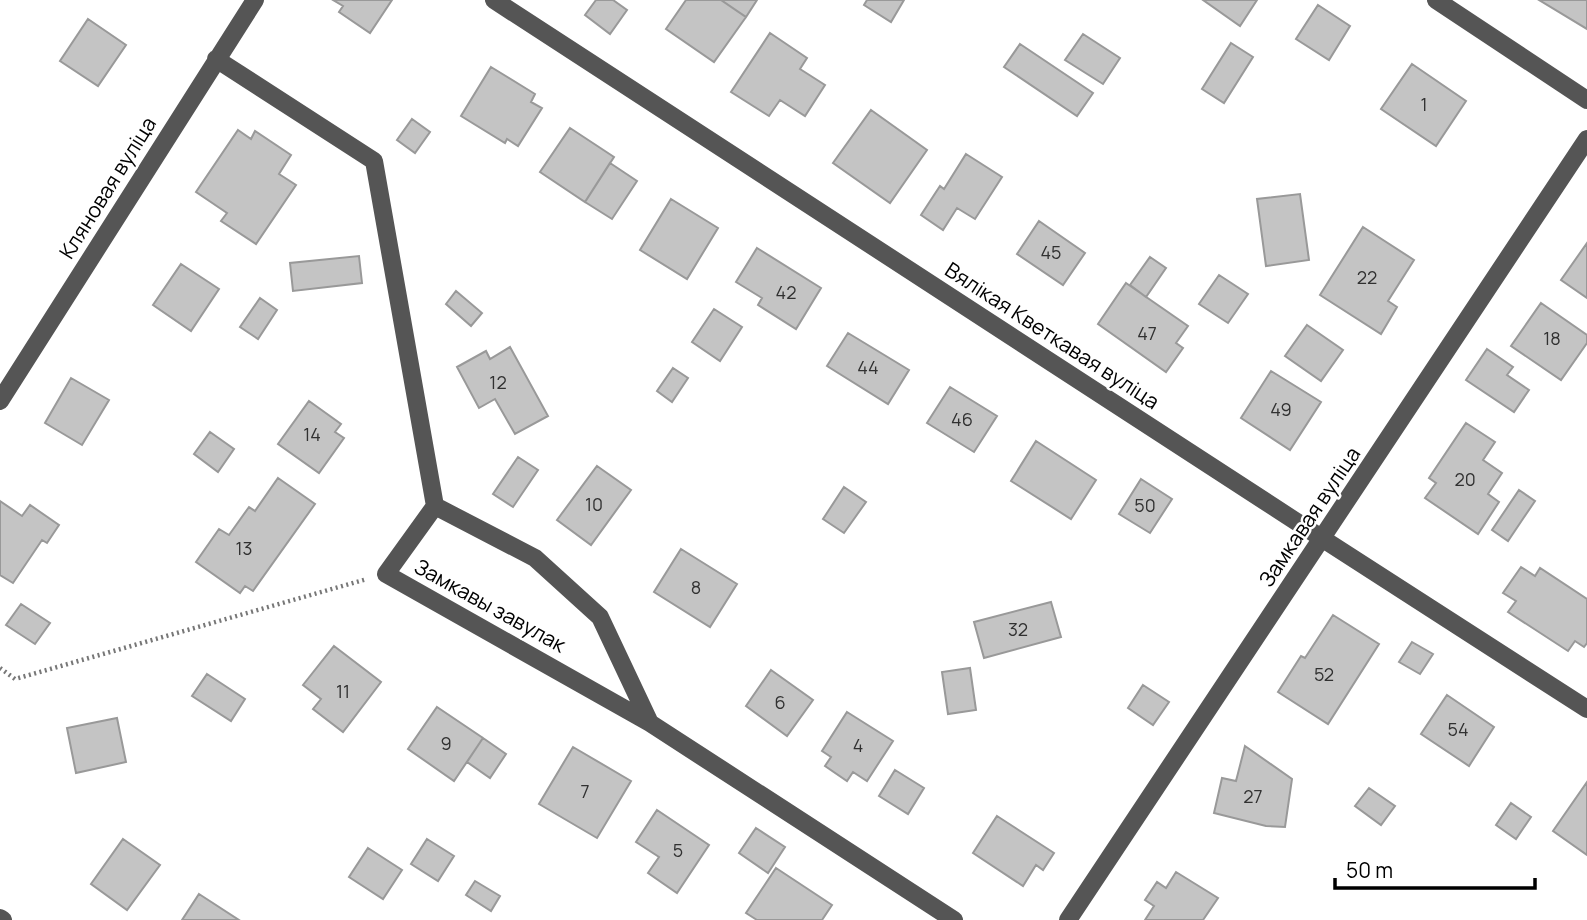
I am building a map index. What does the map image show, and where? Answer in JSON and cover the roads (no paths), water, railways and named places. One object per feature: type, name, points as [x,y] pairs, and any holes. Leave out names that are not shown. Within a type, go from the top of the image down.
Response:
[{"type":"street","name":"Кляновая вуліца","points":[[0,401],[255,0]]},
{"type":"street","name":"Вялікая Кветкавая вуліца","points":[[494,0],[1587,709]]},
{"type":"street","points":[[1436,0],[1587,100]]},
{"type":"street","points":[[216,59],[374,161],[435,506],[535,558],[600,617],[650,723]]},
{"type":"street","name":"Замкавая вуліца","points":[[1069,920],[1587,139]]},
{"type":"street","name":"Замкавы завулак","points":[[435,506],[386,574],[650,723],[954,920]]}]
